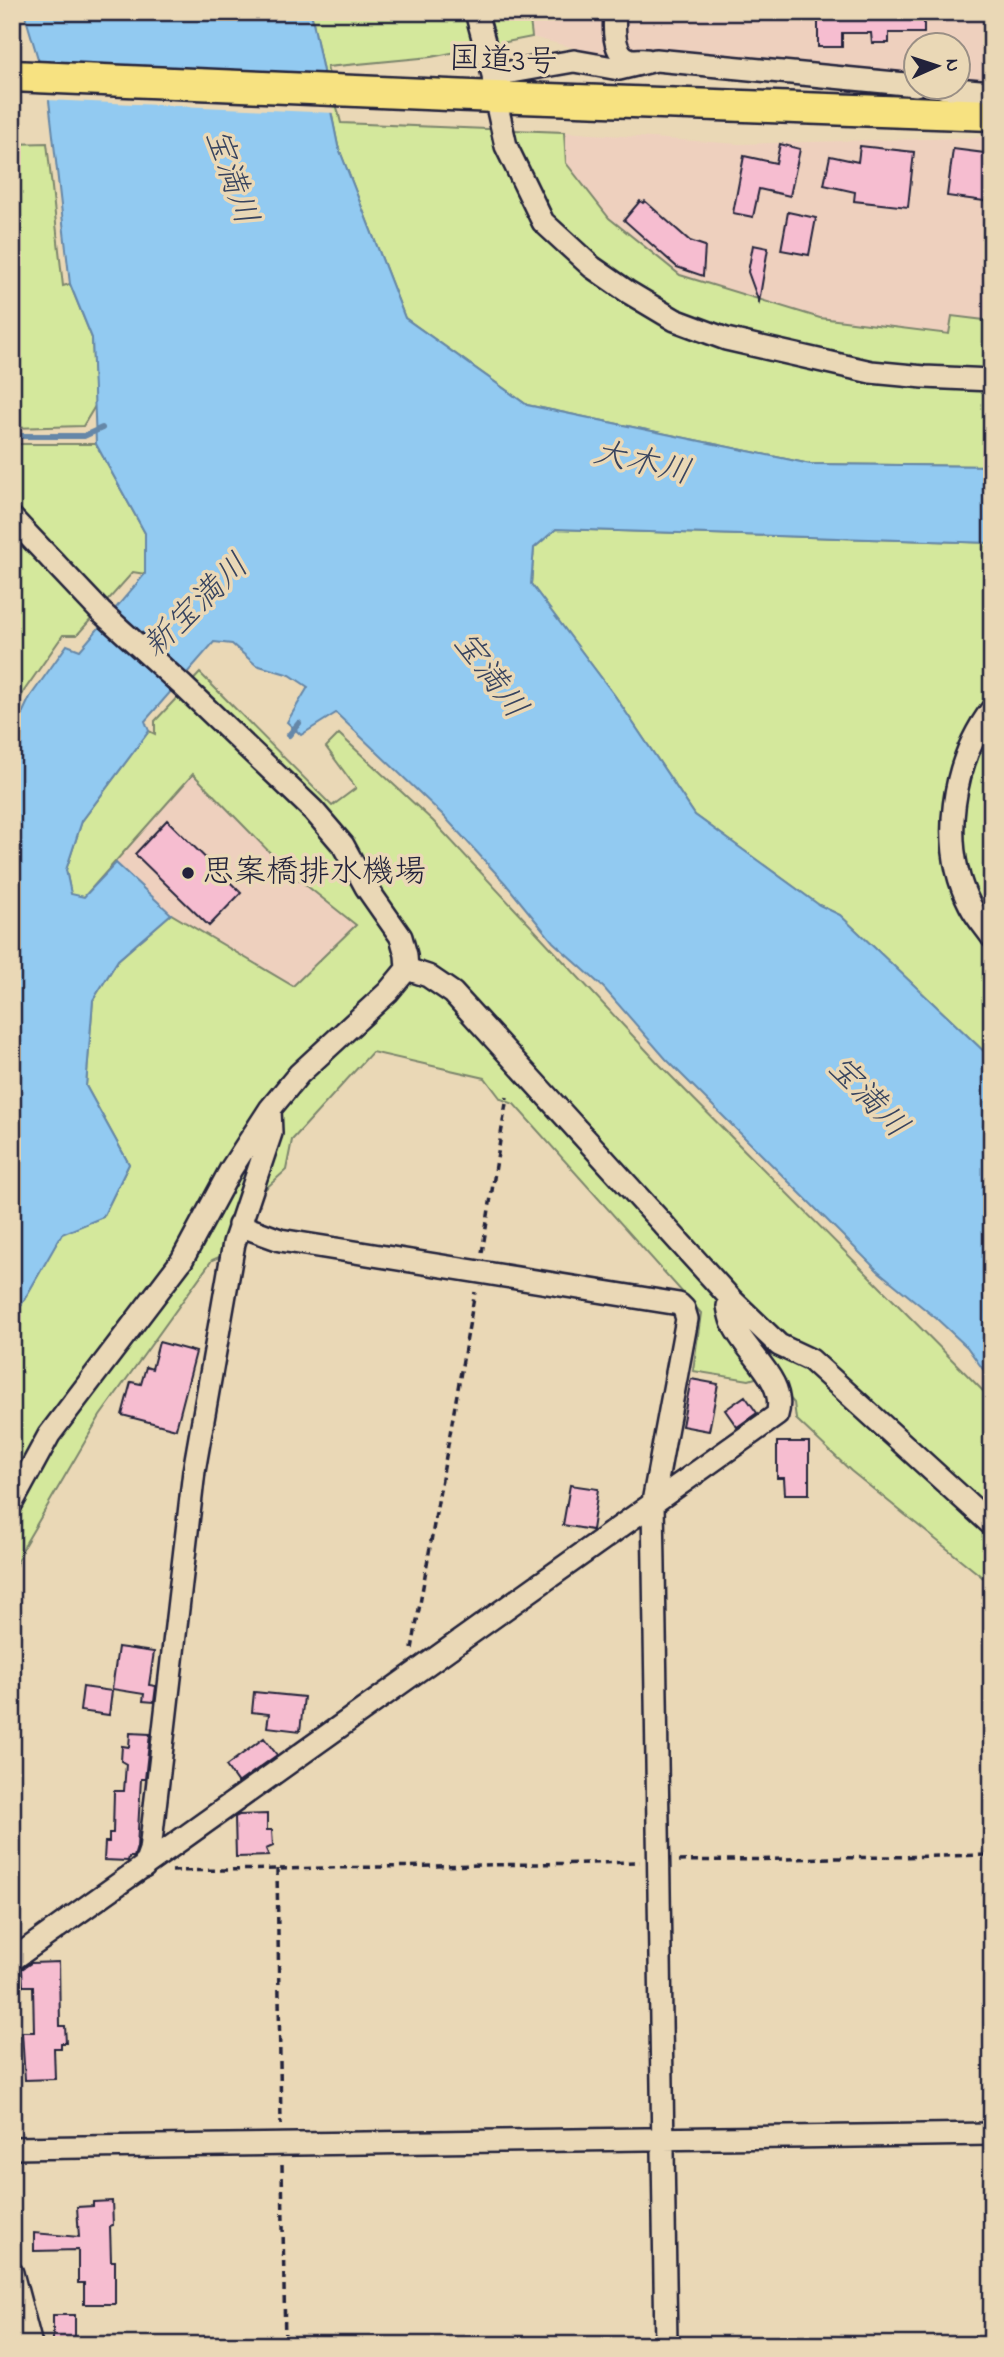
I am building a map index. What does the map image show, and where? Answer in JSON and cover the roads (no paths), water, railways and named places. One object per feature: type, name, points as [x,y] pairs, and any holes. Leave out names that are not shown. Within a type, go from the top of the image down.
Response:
[{"type":"highway","name":"国道3号","points":[[12,76],[489,89],[992,115]]},
{"type":"street","points":[[476,12],[489,89],[506,146],[543,222],[592,267],[675,320],[726,339],[871,372],[992,380]]},
{"type":"street","points":[[615,12],[614,34],[620,52],[628,59],[902,84]]},
{"type":"street","points":[[489,89],[574,61],[619,69],[656,60]]},
{"type":"street","points":[[972,90],[992,92]]},
{"type":"street","points":[[12,518],[101,612],[313,810],[343,845],[366,887],[401,937],[407,955],[407,969],[388,992],[299,1074],[270,1109],[231,1169],[182,1260],[49,1435],[12,1503]]},
{"type":"street","points":[[992,709],[981,723],[960,770],[953,816],[956,862],[966,894],[970,905],[992,937]]},
{"type":"street","points":[[407,969],[428,976],[453,993],[732,1300],[779,1345],[811,1360],[992,1525]]},
{"type":"street","points":[[144,1867],[150,1850],[194,1472],[234,1243],[271,1133],[270,1109]]},
{"type":"street","points":[[239,1225],[280,1240],[679,1304],[684,1309],[687,1320],[653,1502],[666,2345]]},
{"type":"street","points":[[12,1960],[777,1415],[780,1405],[775,1386],[732,1322],[728,1306],[732,1300]]},
{"type":"street","points":[[12,2148],[992,2134]]},
{"type":"street","points":[[12,2273],[17,2309],[31,2345]]},
{"type":"water","points":[[24,12],[311,12],[338,146],[405,318],[527,405],[810,464],[992,466],[992,543],[556,529],[534,548],[531,584],[615,696],[695,815],[819,905],[840,915],[992,1059],[992,1382],[967,1347],[878,1271],[666,1059],[604,988],[553,942],[505,883],[442,814],[336,713],[301,735],[287,722],[308,687],[290,675],[256,665],[232,644],[214,642],[145,721],[149,731],[82,821],[66,870],[71,894],[84,897],[116,863],[171,914],[118,960],[93,1000],[86,1086],[129,1164],[103,1217],[62,1234],[12,1321],[12,735],[30,697],[67,645],[80,650],[145,574],[145,533],[96,444],[92,338],[70,284],[48,92]]},
{"type":"waterway","points":[[15,436],[84,436],[102,428]]},
{"type":"waterway","points":[[289,735],[299,723]]},
{"type":"place","name":"思案橋排水機場","points":[[188,873]]},
{"type":"water label","name":"宝満川","points":[[230,177]]},
{"type":"water label","name":"大木川","points":[[642,464]]},
{"type":"water label","name":"新宝満川","points":[[197,607]]},
{"type":"water label","name":"宝満川","points":[[489,676]]},
{"type":"water label","name":"宝満川","points":[[867,1098]]}]
